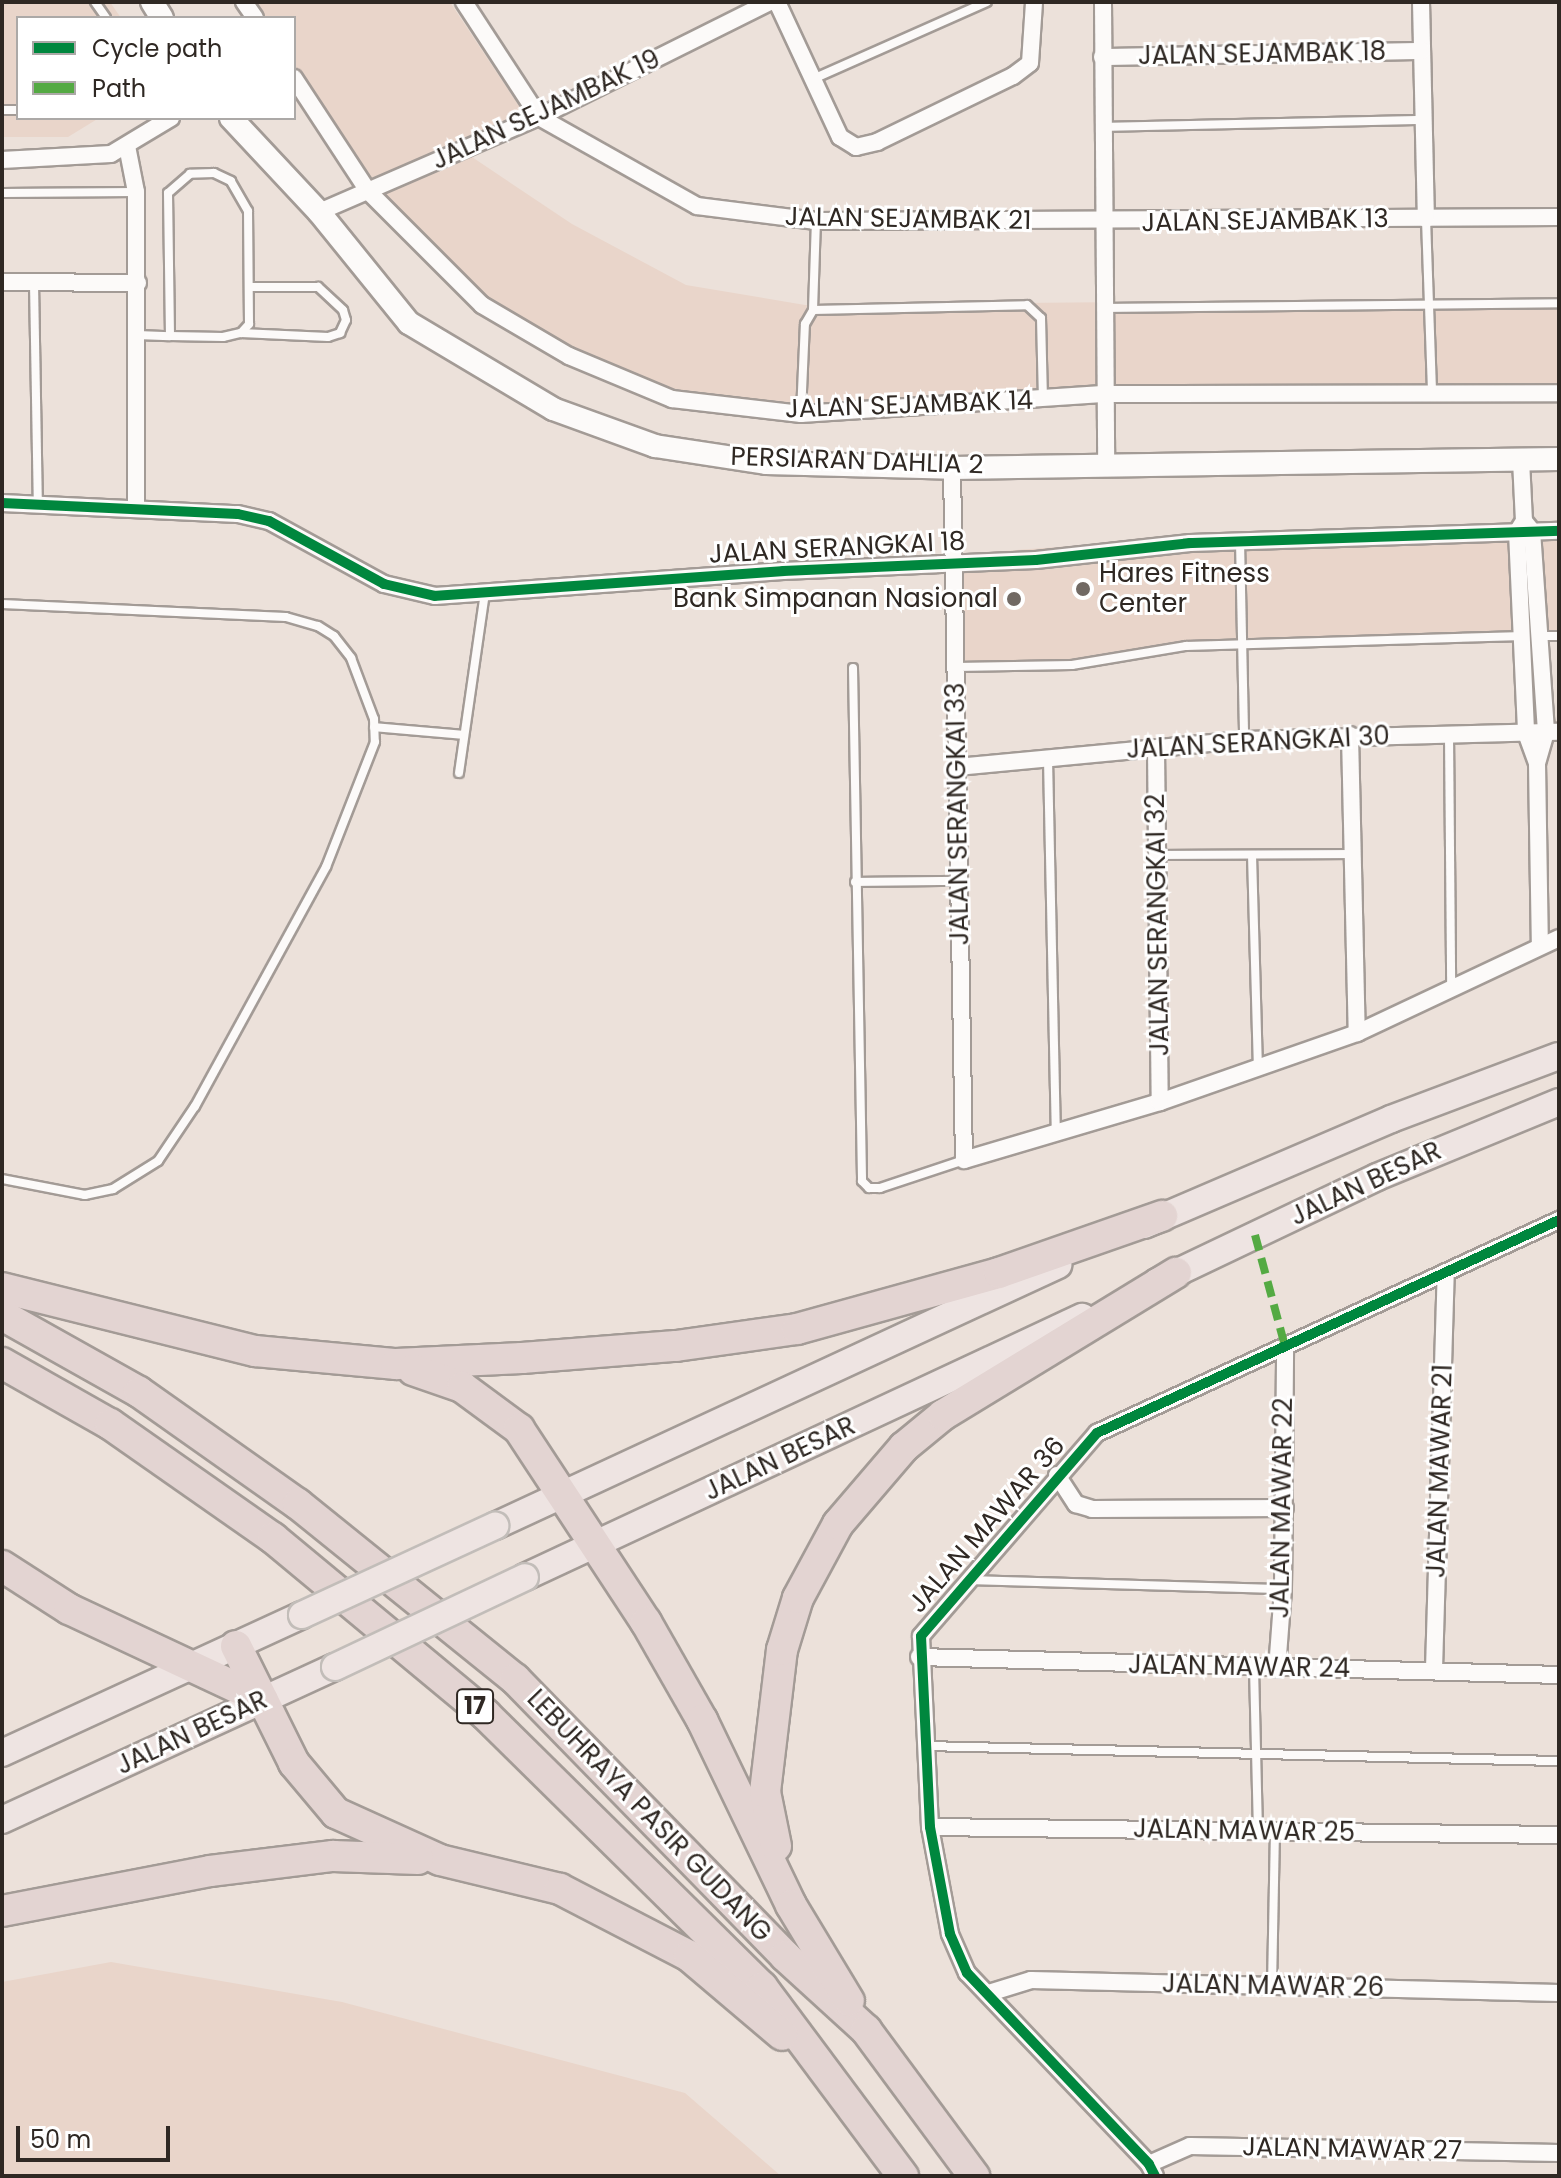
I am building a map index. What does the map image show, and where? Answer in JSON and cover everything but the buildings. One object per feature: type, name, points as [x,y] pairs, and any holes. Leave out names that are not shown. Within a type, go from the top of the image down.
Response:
[{"type":"highway","points":[[2,1288],[255,1351],[396,1364],[676,1346],[797,1329],[913,1299],[1162,1216]]},
{"type":"highway","points":[[791,1905],[765,1792],[774,1693],[798,1598],[838,1524],[904,1447],[943,1415],[1176,1273]]},
{"type":"highway","name":"LEBUHRAYA PASIR GUDANG","points":[[2,1315],[139,1392],[298,1504],[515,1679],[785,1956],[866,2030],[974,2176]]},
{"type":"highway","name":"LEBUHRAYA PASIR GUDANG","points":[[2,1363],[110,1424],[273,1538],[485,1714],[762,1987],[875,2132],[903,2176]]},
{"type":"highway","points":[[396,1364],[462,1387],[501,1412],[519,1429],[596,1546],[702,1720],[791,1905],[866,2030]]},
{"type":"highway","points":[[2,1566],[69,1609],[263,1700]]},
{"type":"highway","points":[[236,1646],[317,1796],[357,1826],[440,1860],[560,1889],[689,1956],[770,2023],[875,2132]]},
{"type":"highway","points":[[2,1911],[210,1871],[333,1856],[440,1860]]},
{"type":"main road","name":"JALAN BESAR","points":[[2,1753],[193,1668],[1162,1216],[1391,1119],[1559,1056]]},
{"type":"main road","name":"JALAN BESAR","points":[[2,1820],[596,1546],[1377,1177],[1559,1102]]},
{"type":"street","name":"JALAN SEJAMBAK 21","points":[[464,2],[539,117],[697,206],[816,221],[1103,222]]},
{"type":"street","name":"JALAN SEJAMBAK 19","points":[[319,212],[539,117],[770,2]]},
{"type":"street","points":[[777,2],[840,137],[856,147],[877,142],[1000,83],[1030,63],[1034,2]]},
{"type":"street","points":[[1103,2],[1106,464]]},
{"type":"street","name":"JALAN SEJAMBAK 13","points":[[1421,2],[1426,219]]},
{"type":"street","name":"JALAN SEJAMBAK 18","points":[[1102,57],[1422,51]]},
{"type":"street","name":"JALAN SEJAMBAK 14","points":[[296,81],[368,191],[482,305],[569,356],[672,399],[801,414],[1106,394],[1559,393]]},
{"type":"street","points":[[2,160],[93,158],[127,146],[168,120]]},
{"type":"street","name":"PERSIARAN DAHLIA 2","points":[[233,120],[319,212],[409,323],[553,409],[655,446],[766,463],[952,468],[1559,459]]},
{"type":"street","points":[[127,146],[136,192],[136,508]]},
{"type":"street","name":"JALAN SEJAMBAK 13","points":[[1103,222],[1559,217]]},
{"type":"street","points":[[2,282],[138,283]]},
{"type":"street","points":[[1521,460],[1524,528],[1522,636],[1526,733],[1537,763],[1540,946]]},
{"type":"street","name":"JALAN SERANGKAI 33","points":[[952,468],[964,1160]]},
{"type":"street","name":"JALAN SERANGKAI 18","points":[[2,503],[136,508],[269,521],[405,591],[435,596],[954,563],[1240,540],[1524,528],[1559,531]]},
{"type":"street","points":[[1524,528],[1553,732],[1537,763]]},
{"type":"street","name":"JALAN SERANGKAI 30","points":[[957,767],[1244,740],[1553,732]]},
{"type":"street","points":[[1350,735],[1357,1033]]},
{"type":"street","name":"JALAN SERANGKAI 32","points":[[1156,748],[1160,1102]]},
{"type":"street","points":[[964,1160],[1160,1102],[1357,1033],[1559,938]]},
{"type":"street","name":"JALAN MAWAR 36","points":[[1152,2170],[967,1973],[950,1934],[930,1827],[919,1657],[928,1623],[1097,1433],[1559,1220]]},
{"type":"street","name":"JALAN MAWAR 21","points":[[1434,1669],[1446,1272]]},
{"type":"street","name":"JALAN MAWAR 22","points":[[1277,1669],[1283,1589],[1285,1346]]},
{"type":"street","points":[[1057,1475],[1076,1504],[1092,1509],[1285,1508]]},
{"type":"street","name":"JALAN MAWAR 24","points":[[919,1657],[1277,1669],[1434,1669],[1559,1675]]},
{"type":"street","name":"JALAN MAWAR 25","points":[[930,1827],[1559,1835]]},
{"type":"street","name":"JALAN MAWAR 26","points":[[989,1993],[1031,1980],[1559,1993]]},
{"type":"street","name":"JALAN MAWAR 27","points":[[1152,2170],[1190,2146],[1559,2153]]},
{"type":"lane","points":[[813,79],[987,2]]},
{"type":"lane","points":[[1103,127],[1424,120]]},
{"type":"lane","points":[[170,336],[168,193],[178,180],[214,173],[231,181],[244,199],[252,315],[241,333]]},
{"type":"lane","points":[[2,193],[136,192]]},
{"type":"lane","points":[[1426,219],[1432,393]]},
{"type":"lane","points":[[801,414],[805,324],[813,310],[816,221]]},
{"type":"lane","points":[[34,282],[38,504]]},
{"type":"lane","points":[[137,335],[241,333],[328,337],[340,333],[346,320],[343,310],[318,287],[251,287]]},
{"type":"lane","points":[[1104,308],[1559,303]]},
{"type":"lane","points":[[813,310],[1027,305],[1041,318],[1043,399]]},
{"type":"lane","points":[[1240,540],[1244,740]]},
{"type":"lane","points":[[459,773],[485,592]]},
{"type":"lane","points":[[2,604],[286,617],[318,626],[334,636],[351,658],[374,727],[375,742],[326,867],[195,1106],[158,1161],[113,1189],[85,1195],[2,1179]]},
{"type":"lane","points":[[955,667],[1072,665],[1156,647],[1559,636]]},
{"type":"lane","points":[[853,668],[862,1181],[869,1188],[880,1188],[964,1160]]},
{"type":"lane","points":[[374,727],[464,735]]},
{"type":"lane","points":[[1449,734],[1451,988]]},
{"type":"lane","points":[[1048,758],[1056,1133]]},
{"type":"lane","points":[[1157,855],[1353,854]]},
{"type":"lane","points":[[1252,855],[1258,1068]]},
{"type":"lane","points":[[855,882],[959,881]]},
{"type":"lane","points":[[965,1580],[1283,1589]]},
{"type":"lane","points":[[1254,1668],[1258,1831]]},
{"type":"lane","points":[[925,1746],[1559,1761]]},
{"type":"lane","points":[[1272,1986],[1275,1832]]},
{"type":"shaded area","points":[[2,2],[110,2],[120,16],[16,16],[16,120],[96,120],[68,137],[2,137]]},
{"type":"shaded area","points":[[253,2],[450,2],[525,115],[370,182],[296,68],[296,16],[263,16]]},
{"type":"shaded area","points":[[469,155],[572,224],[686,285],[805,305],[1559,298],[1559,401],[1127,400],[805,422],[673,409],[567,365],[477,311],[367,199]]},
{"type":"shaded area","points":[[1559,525],[1559,641],[1157,652],[1075,669],[962,673],[961,554],[1266,532]]},
{"type":"shaded area","points":[[111,1962],[342,2002],[685,2093],[781,2176],[2,2176],[2,1982]]},
{"type":"marked path","points":[[1255,1235],[1285,1346]]},
{"type":"cycle path","points":[[2,503],[238,514],[269,521],[384,584],[435,596],[783,571],[1036,560],[1190,543],[1559,531]]},
{"type":"cycle path","points":[[1155,2176],[1149,2164],[967,1973],[950,1934],[930,1827],[921,1636],[1097,1433],[1559,1220]]},
{"type":"place","name":"Hares Fitness Center","points":[[1083,589]]},
{"type":"place","name":"Bank Simpanan Nasional","points":[[1014,599]]}]
